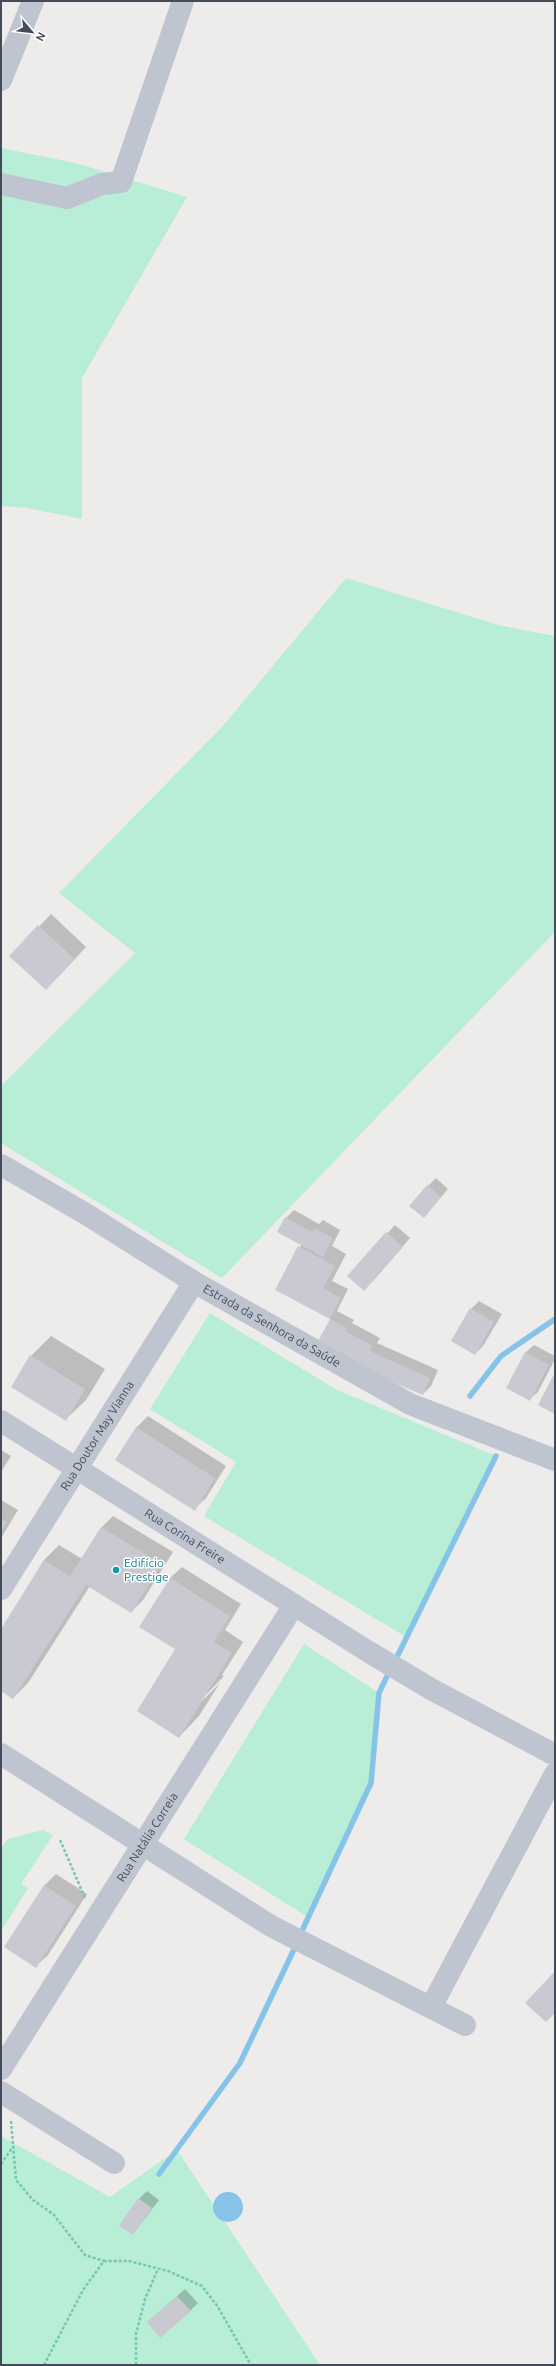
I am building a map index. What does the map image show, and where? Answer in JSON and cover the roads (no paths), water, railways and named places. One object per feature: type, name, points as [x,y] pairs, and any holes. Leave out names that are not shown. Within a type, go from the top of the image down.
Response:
[{"type":"street","points":[[1,80],[33,1]]},
{"type":"street","points":[[1,184],[67,198],[102,184],[121,182],[183,1]]},
{"type":"street","name":"Estrada da Senhora da Saúde","points":[[1,1165],[86,1214],[194,1282],[410,1404],[555,1460]]},
{"type":"street","name":"Rua Doutor May Vianna","points":[[1,1589],[194,1282]]},
{"type":"street","name":"Rua Corina Freire","points":[[1,1421],[375,1656],[555,1755]]},
{"type":"street","name":"Rua Natália Correia","points":[[1,2069],[294,1605]]},
{"type":"street","points":[[1,1754],[277,1930],[310,1948],[466,2025]]},
{"type":"street","points":[[431,2007],[555,1774]]},
{"type":"street","points":[[6,2095],[114,2163]]},
{"type":"water","points":[[228,2192],[234,2193],[242,2201],[242,2213],[234,2221],[228,2222],[222,2221],[214,2213],[213,2207],[214,2201],[222,2193]]},
{"type":"waterway","points":[[470,1396],[501,1356],[555,1319]]},
{"type":"waterway","points":[[394,1663],[496,1456]]},
{"type":"waterway","points":[[300,1935],[371,1783],[379,1693],[390,1670]]},
{"type":"waterway","points":[[159,2174],[240,2063],[297,1943]]},
{"type":"place","name":"Edifício Prestige","points":[[116,1570]]}]
